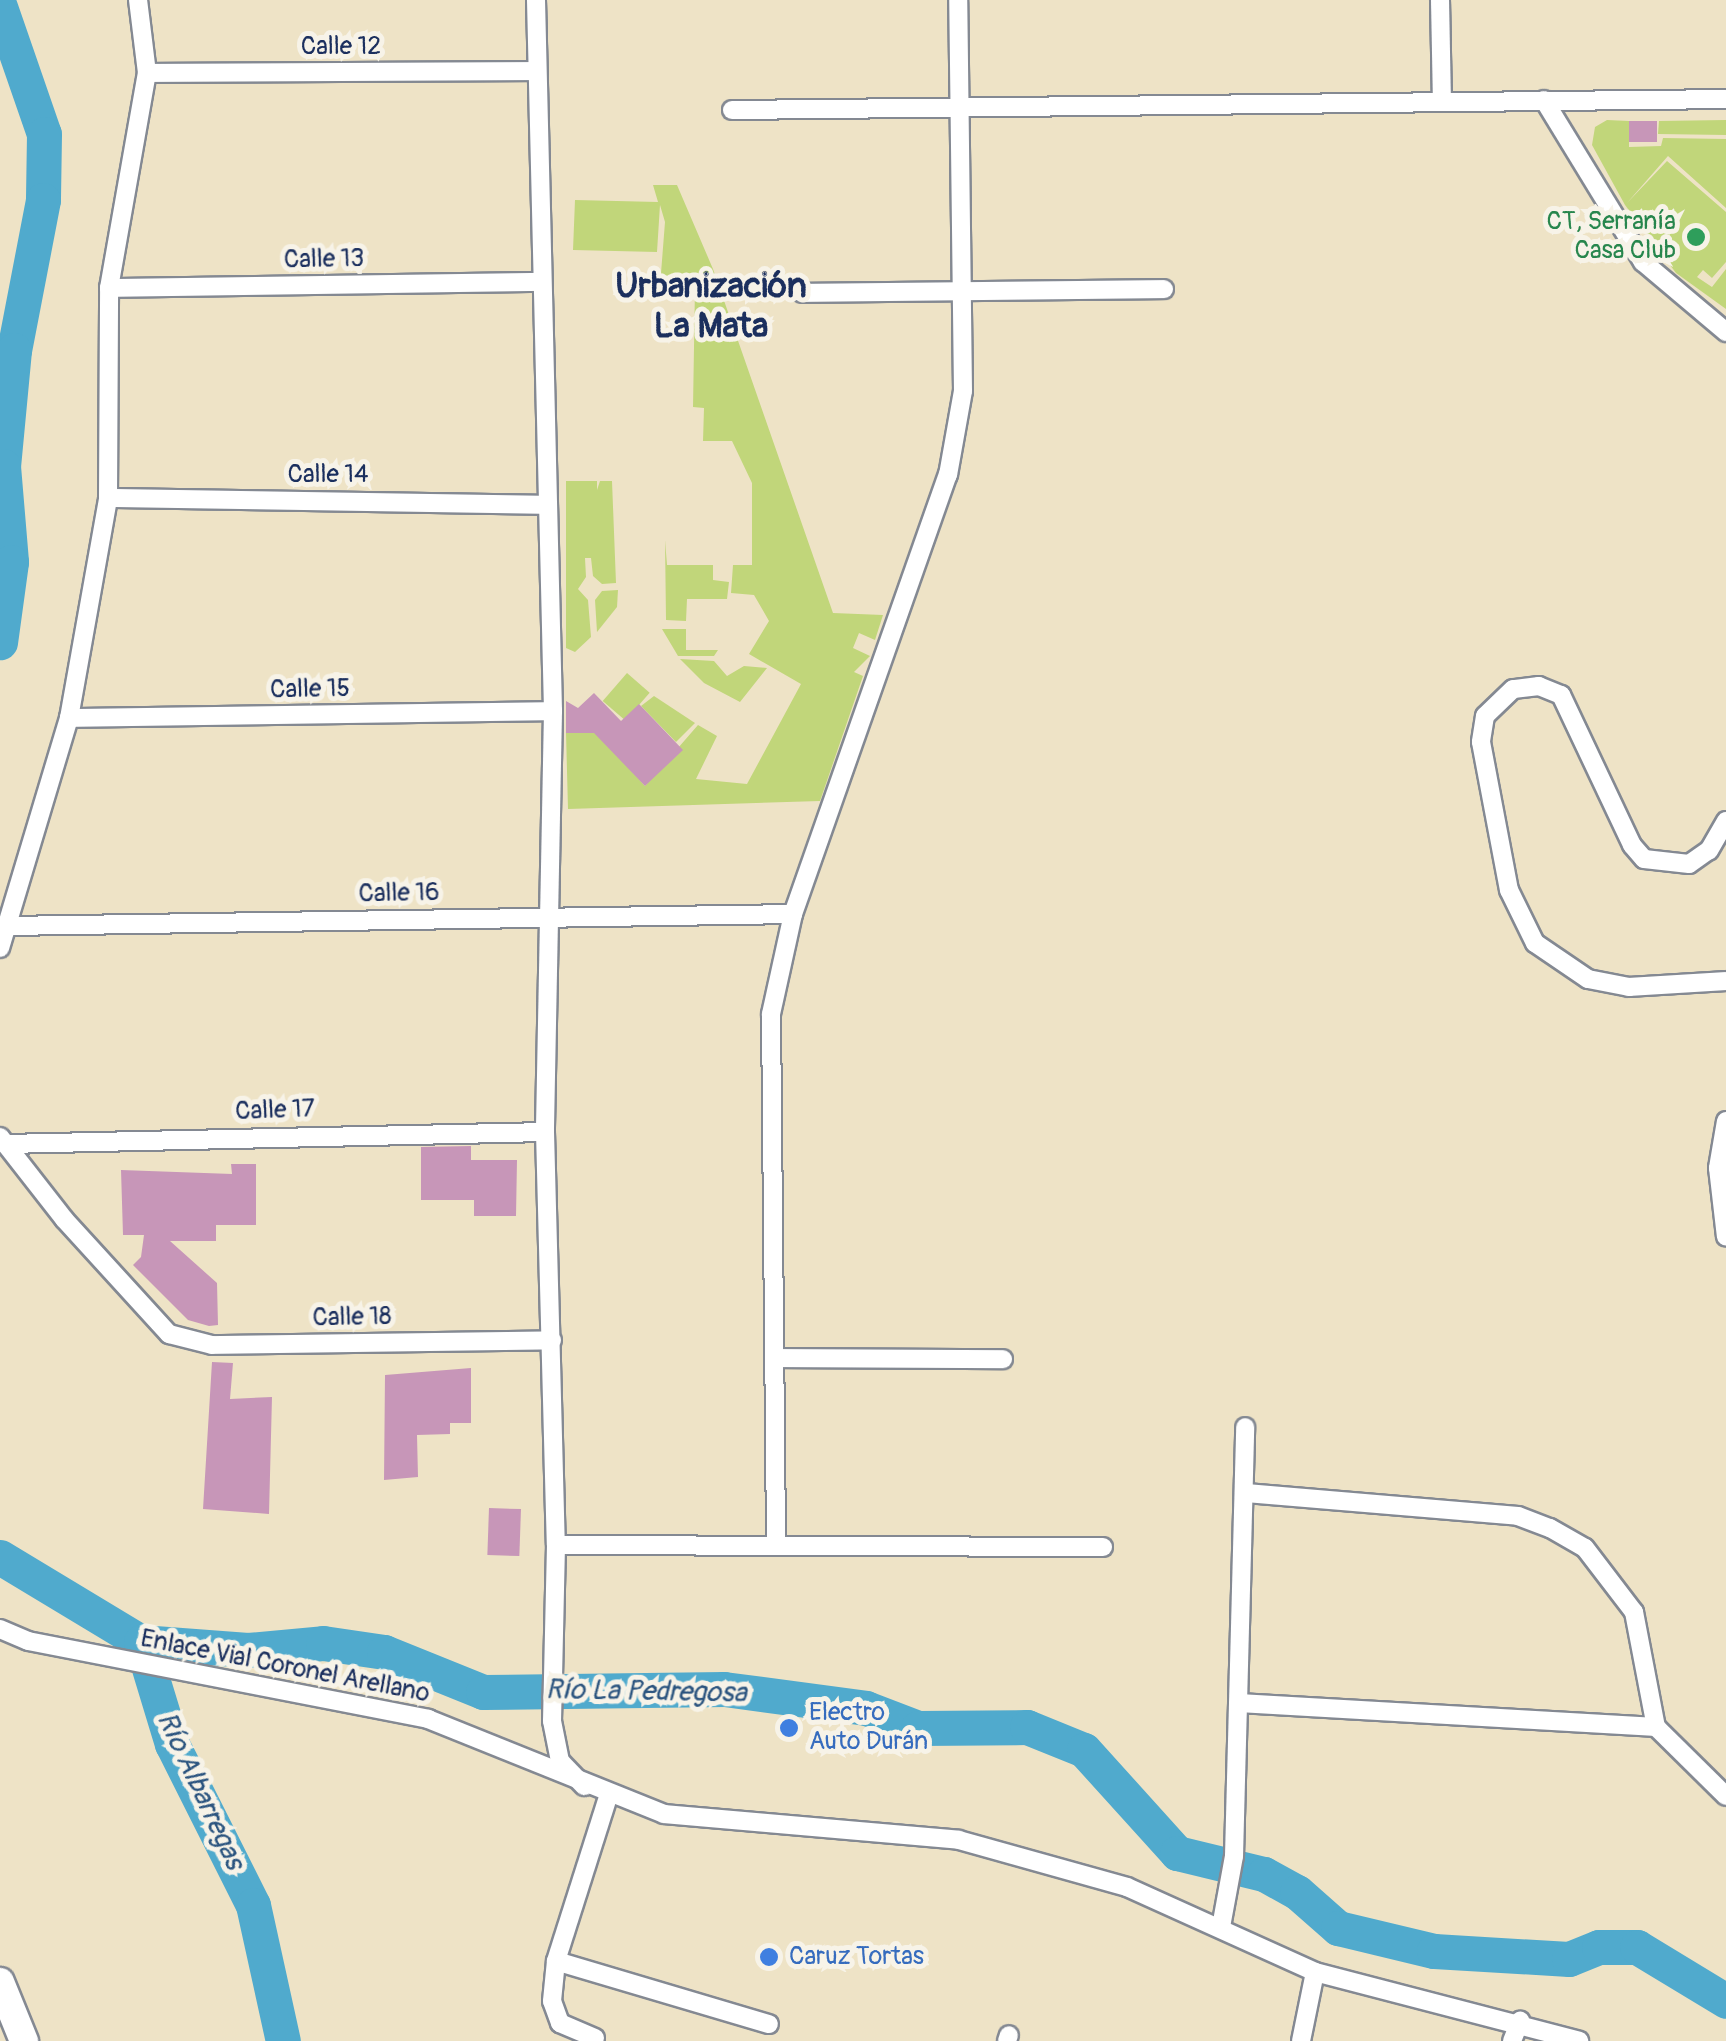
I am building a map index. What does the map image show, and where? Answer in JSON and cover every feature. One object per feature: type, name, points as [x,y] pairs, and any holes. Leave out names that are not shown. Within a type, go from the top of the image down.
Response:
[{"type":"highway","points":[[0,1982],[24,2041]]},
{"type":"street","points":[[0,948],[69,718],[108,498],[109,288],[147,73],[138,0]]},
{"type":"street","points":[[536,0],[539,282],[553,711],[546,1132],[556,1544],[552,1722],[560,1761],[584,1786]]},
{"type":"street","points":[[776,1542],[771,1014],[793,914],[948,475],[962,392],[958,0]]},
{"type":"street","points":[[1440,0],[1442,100]]},
{"type":"street","name":"Calle 12","points":[[147,73],[536,71]]},
{"type":"street","points":[[1544,100],[1643,262],[1726,332]]},
{"type":"street","points":[[732,110],[1726,100]]},
{"type":"street","name":"Calle 13","points":[[109,288],[539,282]]},
{"type":"street","points":[[802,293],[963,286],[1164,289]]},
{"type":"street","name":"Calle 14","points":[[108,498],[547,505]]},
{"type":"street","points":[[1726,821],[1709,850],[1689,864],[1644,859],[1632,846],[1561,694],[1529,685],[1501,696],[1485,716],[1483,757],[1508,890],[1535,943],[1588,979],[1629,987],[1726,981]]},
{"type":"street","name":"Calle 15","points":[[69,718],[553,711]]},
{"type":"street","name":"Calle 16","points":[[6,926],[793,914]]},
{"type":"street","points":[[1726,1120],[1718,1168],[1726,1237]]},
{"type":"street","name":"Calle 17","points":[[3,1140],[546,1132]]},
{"type":"street","name":"Calle 18","points":[[3,1140],[158,1325],[212,1346],[552,1340]]},
{"type":"street","points":[[776,1358],[1003,1359]]},
{"type":"street","points":[[1221,1927],[1234,1856],[1245,1427]]},
{"type":"street","points":[[1246,1493],[1518,1516],[1585,1548],[1634,1612],[1656,1727],[1726,1796]]},
{"type":"street","points":[[556,1544],[776,1542],[1103,1547]]},
{"type":"street","name":"Enlace Vial Coronel Arellano","points":[[0,1630],[28,1640],[428,1718],[584,1786],[664,1814],[959,1840],[1127,1887],[1315,1972],[1520,2021],[1579,2041]]},
{"type":"street","points":[[1239,1703],[1656,1727]]},
{"type":"street","points":[[595,2038],[560,2024],[552,2001],[556,1961],[609,1794]]},
{"type":"street","points":[[556,1961],[769,2024]]},
{"type":"street","points":[[1301,2041],[1315,1972]]},
{"type":"street","points":[[1512,2041],[1520,2021]]},
{"type":"green space","points":[[1607,120],[1629,121],[1629,147],[1661,146],[1663,138],[1726,139],[1726,208],[1668,156],[1627,203],[1667,161],[1726,212],[1726,262],[1712,278],[1703,270],[1697,277],[1712,287],[1726,269],[1726,309],[1676,273],[1625,205],[1592,145],[1595,127]]},
{"type":"green space","points":[[1726,120],[1726,135],[1658,134],[1659,121]]},
{"type":"green space","points":[[653,185],[677,185],[713,269],[833,613],[883,615],[875,640],[859,633],[853,648],[870,656],[854,672],[863,676],[820,801],[568,809],[566,733],[580,733],[581,715],[645,786],[698,725],[717,736],[696,779],[747,784],[801,684],[749,654],[769,621],[754,595],[731,593],[733,565],[752,565],[752,483],[732,441],[703,441],[704,408],[693,407],[695,286],[660,286],[665,222],[660,205],[657,252],[573,250],[575,200],[658,202]]},
{"type":"green space","points":[[566,481],[597,481],[597,490],[600,481],[612,481],[616,583],[602,584],[593,576],[591,558],[585,558],[586,577],[578,589],[588,600],[591,637],[575,652],[566,648]]},
{"type":"green space","points":[[665,540],[667,565],[713,565],[713,580],[729,582],[727,599],[687,599],[686,621],[666,620]]},
{"type":"green space","points":[[618,590],[617,607],[597,632],[595,600],[602,591]]},
{"type":"green space","points":[[662,629],[686,629],[686,650],[718,650],[714,656],[678,656]]},
{"type":"green space","points":[[680,659],[714,661],[727,676],[744,666],[767,668],[740,702],[704,683]]},
{"type":"green space","points":[[627,673],[650,693],[625,721],[603,701]]},
{"type":"green space","points":[[654,696],[695,723],[676,742],[641,706]]},
{"type":"building","points":[[1629,121],[1657,121],[1657,142],[1629,142]]},
{"type":"building","points":[[594,693],[621,721],[639,704],[683,750],[645,786],[594,733],[566,733],[566,701],[578,708]]},
{"type":"building","points":[[471,1146],[471,1160],[517,1160],[516,1216],[474,1216],[474,1200],[421,1200],[421,1147]]},
{"type":"building","points":[[231,1164],[256,1164],[256,1225],[216,1225],[216,1241],[170,1241],[217,1283],[218,1325],[209,1326],[188,1320],[133,1265],[141,1257],[144,1235],[123,1235],[121,1170],[232,1174]]},
{"type":"building","points":[[212,1362],[233,1363],[230,1399],[272,1397],[269,1514],[203,1509]]},
{"type":"building","points":[[471,1368],[471,1423],[450,1423],[450,1434],[417,1435],[418,1477],[384,1480],[385,1375]]},
{"type":"building","points":[[489,1508],[521,1509],[519,1556],[487,1555]]},
{"type":"waterway","name":"Río Albarregas","points":[[0,7],[44,134],[43,200],[14,350],[3,466],[11,562],[0,642]]},
{"type":"waterway","name":"Río Albarregas","points":[[0,1557],[141,1642],[172,1744],[253,1905],[283,2041]]},
{"type":"waterway","name":"Río La Pedregosa","points":[[141,1642],[248,1650],[323,1643],[384,1652],[483,1692],[724,1689],[866,1708],[918,1728],[1027,1727],[1084,1750],[1177,1853],[1264,1874],[1297,1892],[1338,1928],[1434,1951],[1569,1959],[1599,1947],[1637,1947],[1726,2001]]},
{"type":"place","name":"CT, Serranía Casa Club","points":[[1696,237]]},
{"type":"place","name":"Electro Auto Durán","points":[[789,1728]]},
{"type":"place","name":"Caruz Tortas","points":[[769,1957]]},
{"type":"district","name":"Urbanización La Mata","points":[[711,306]]}]
